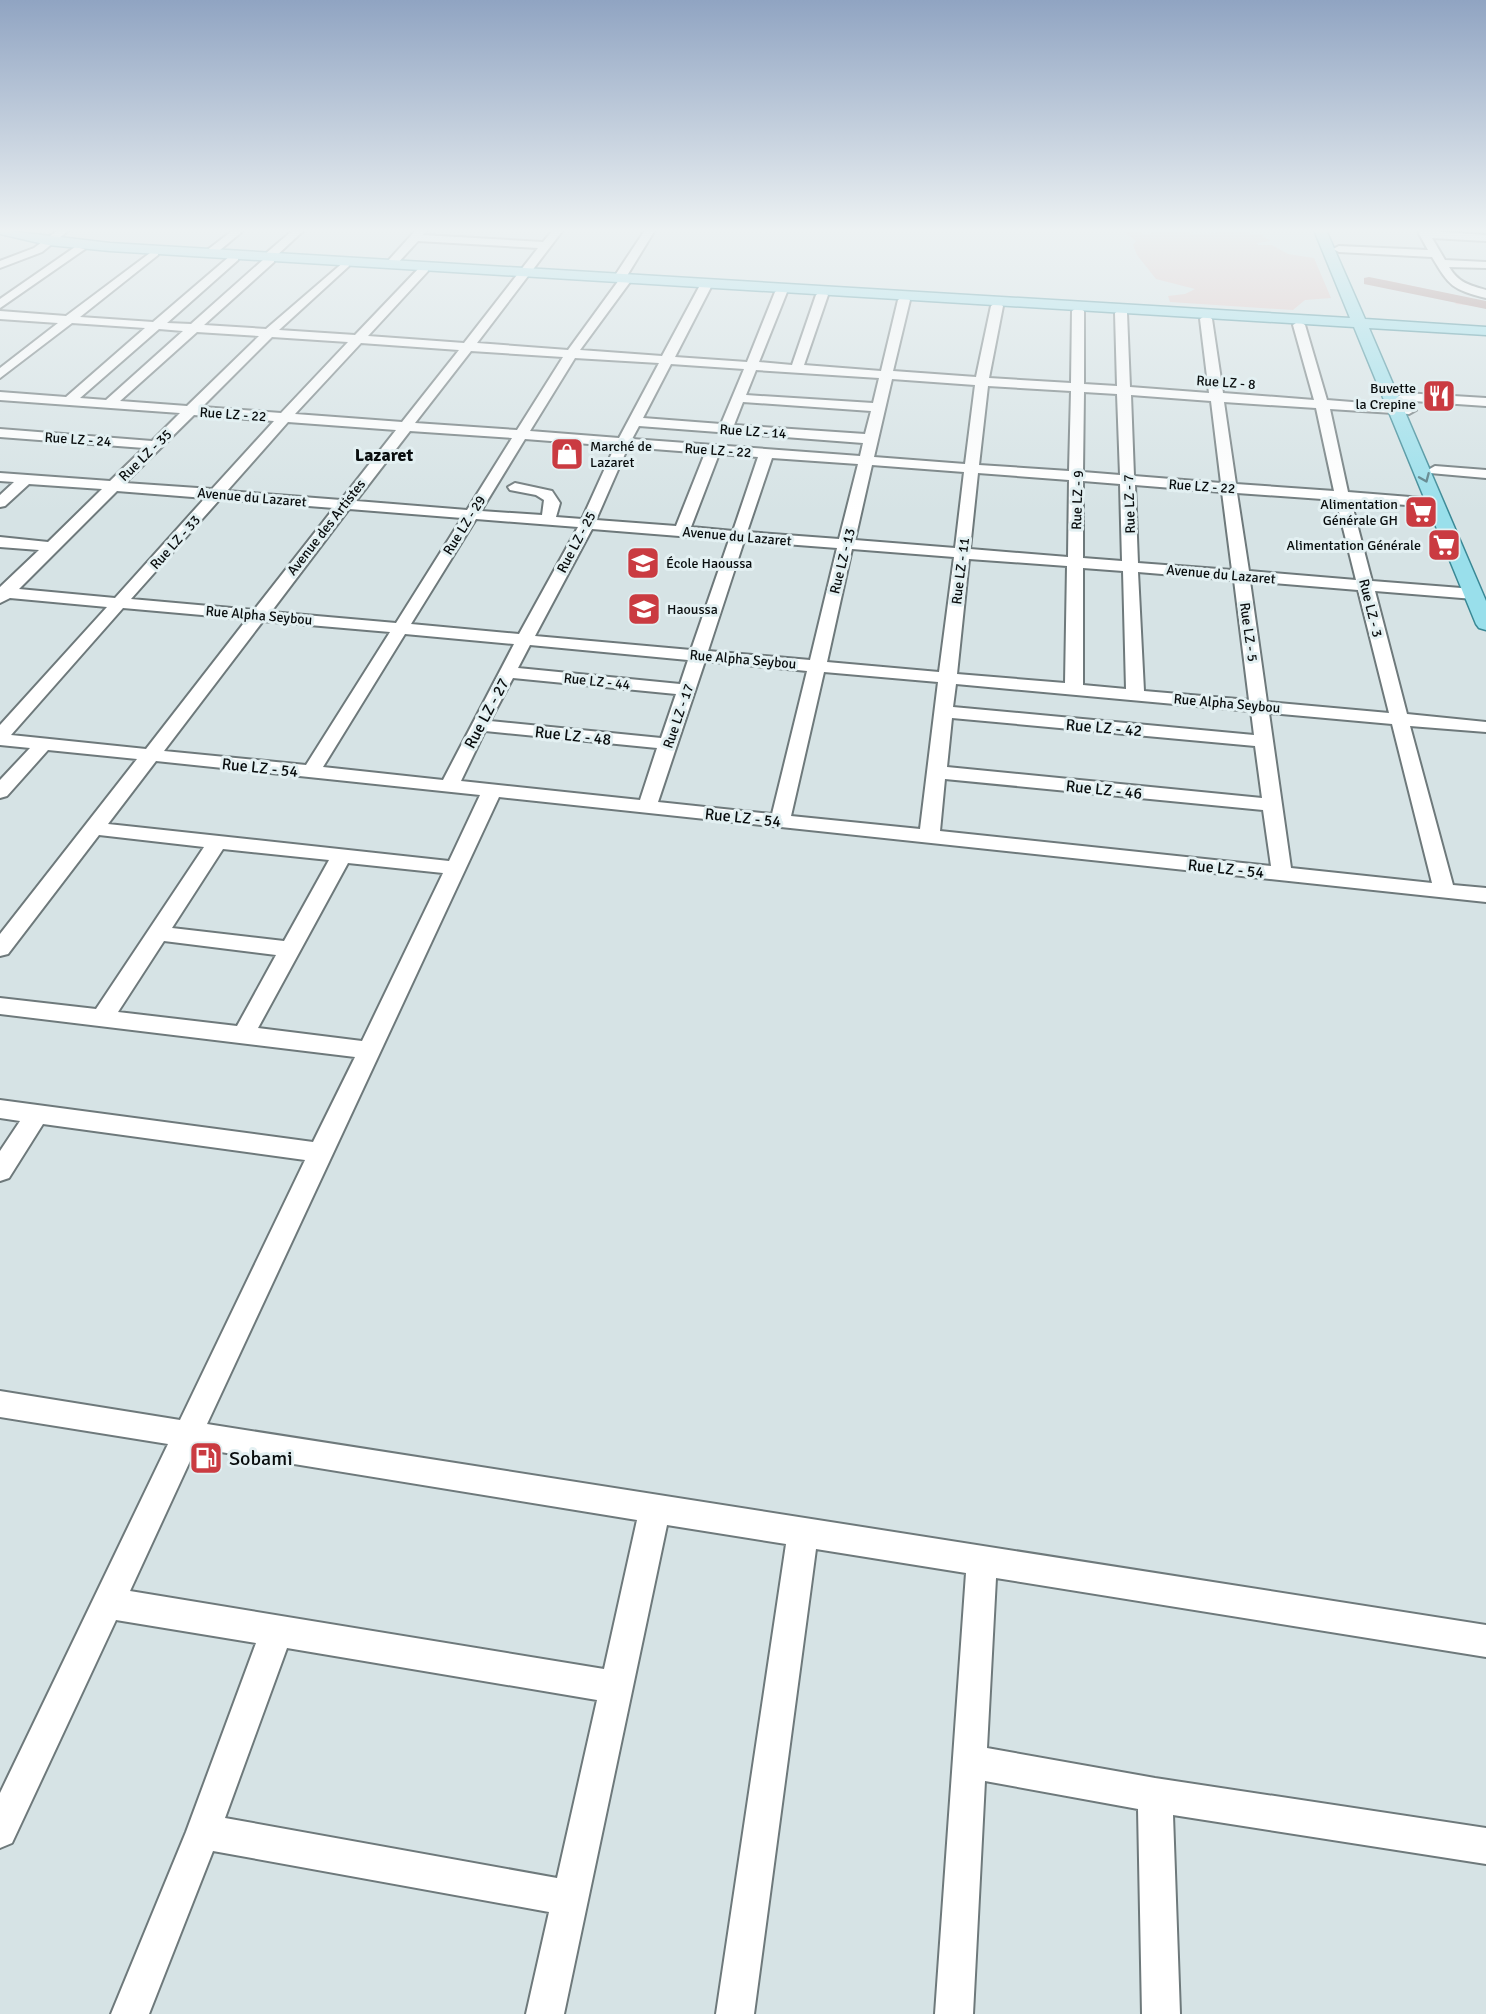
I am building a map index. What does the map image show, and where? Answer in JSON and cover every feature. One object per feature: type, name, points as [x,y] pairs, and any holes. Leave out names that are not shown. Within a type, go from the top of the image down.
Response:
[{"type":"main road","points":[[1283,324],[1486,333]]},
{"type":"main road","points":[[1322,324],[1401,328]]},
{"type":"main road","points":[[1369,324],[1403,405],[1436,470],[1480,588],[1486,624]]},
{"type":"main road","points":[[1403,405],[1435,503],[1480,588]]},
{"type":"street","points":[[0,374],[65,324]]},
{"type":"street","name":"Rue LZ - 8","points":[[139,324],[1218,396],[1322,405],[1486,402]]},
{"type":"street","points":[[109,404],[198,324]]},
{"type":"street","name":"Rue LZ - 35","points":[[2,594],[279,324]]},
{"type":"street","name":"Rue LZ - 33","points":[[0,738],[284,418],[371,324]]},
{"type":"street","name":"Avenue des Artistes","points":[[0,949],[485,324]]},
{"type":"street","name":"Rue LZ - 29","points":[[311,772],[592,324]]},
{"type":"street","name":"Rue LZ - 25","points":[[524,639],[587,524],[623,443],[685,324]]},
{"type":"street","points":[[726,429],[768,324]]},
{"type":"street","points":[[797,368],[812,324]]},
{"type":"street","name":"Rue LZ - 13","points":[[780,821],[815,666],[867,461],[870,439],[898,324]]},
{"type":"street","name":"Rue LZ - 11","points":[[929,837],[946,678],[974,470],[982,381],[993,324]]},
{"type":"street","name":"Rue LZ - 9","points":[[1074,689],[1078,324]]},
{"type":"street","name":"Rue LZ - 7","points":[[1121,324],[1135,695]]},
{"type":"street","name":"Rue LZ - 5","points":[[1207,324],[1282,874]]},
{"type":"street","points":[[69,401],[156,325]]},
{"type":"street","name":"Rue LZ - 3","points":[[1299,325],[1322,405],[1342,496],[1444,891]]},
{"type":"street","name":"Rue LZ - 22","points":[[0,396],[1435,503]]},
{"type":"street","points":[[738,398],[878,408]]},
{"type":"street","name":"Rue LZ - 14","points":[[635,422],[870,439]]},
{"type":"street","name":"Rue LZ - 24","points":[[0,433],[155,445]]},
{"type":"street","points":[[682,531],[714,449]]},
{"type":"street","name":"Rue LZ - 17","points":[[647,807],[766,454]]},
{"type":"street","points":[[1436,470],[1486,474]]},
{"type":"street","name":"Avenue du Lazaret","points":[[0,477],[1366,585],[1480,588]]},
{"type":"street","points":[[0,503],[26,479]]},
{"type":"street","points":[[515,487],[549,495],[554,500],[554,506],[547,520]]},
{"type":"street","points":[[0,542],[52,547]]},
{"type":"street","name":"Rue Alpha Seybou","points":[[2,594],[258,615],[1486,727]]},
{"type":"street","name":"Rue LZ - 27","points":[[449,786],[478,725],[524,639]]},
{"type":"street","name":"Rue LZ - 44","points":[[508,672],[686,690]]},
{"type":"street","name":"Rue LZ - 42","points":[[943,712],[1264,741]]},
{"type":"street","name":"Rue LZ - 48","points":[[478,725],[668,744]]},
{"type":"street","name":"Rue LZ - 54","points":[[0,738],[1486,895]]},
{"type":"street","points":[[0,792],[43,744]]},
{"type":"street","name":"Rue LZ - 46","points":[[935,772],[1272,805]]},
{"type":"street","points":[[0,1831],[492,791]]},
{"type":"street","points":[[92,828],[456,868]]},
{"type":"street","points":[[103,1017],[218,842]]},
{"type":"street","points":[[243,1035],[342,855]]},
{"type":"street","points":[[158,933],[290,948]]},
{"type":"street","points":[[0,1006],[370,1050]]},
{"type":"street","points":[[0,1108],[321,1153]]},
{"type":"street","points":[[0,1171],[38,1114]]},
{"type":"street","points":[[0,1404],[1486,1641]]},
{"type":"street","points":[[545,2014],[654,1508]]},
{"type":"street","points":[[735,2014],[803,1532]]},
{"type":"street","points":[[954,2014],[982,1560]]},
{"type":"street","points":[[108,1603],[616,1687]]},
{"type":"street","points":[[130,2014],[203,1832],[277,1631]]},
{"type":"street","points":[[968,1761],[1155,1795],[1486,1846]]},
{"type":"street","points":[[1155,1795],[1161,2014]]},
{"type":"street","points":[[203,1832],[570,1898]]},
{"type":"place","name":"Buvette la Crepine","points":[[1439,396]]},
{"type":"place","name":"Marché de Lazaret","points":[[567,454]]},
{"type":"place","name":"Alimentation Générale GH","points":[[1421,512]]},
{"type":"place","name":"Alimentation Générale","points":[[1444,545]]},
{"type":"place","name":"École Haoussa","points":[[643,563]]},
{"type":"place","name":"Haoussa","points":[[644,609]]},
{"type":"place","name":"Sobami","points":[[206,1458]]},
{"type":"district","name":"Lazaret","points":[[384,455]]}]
